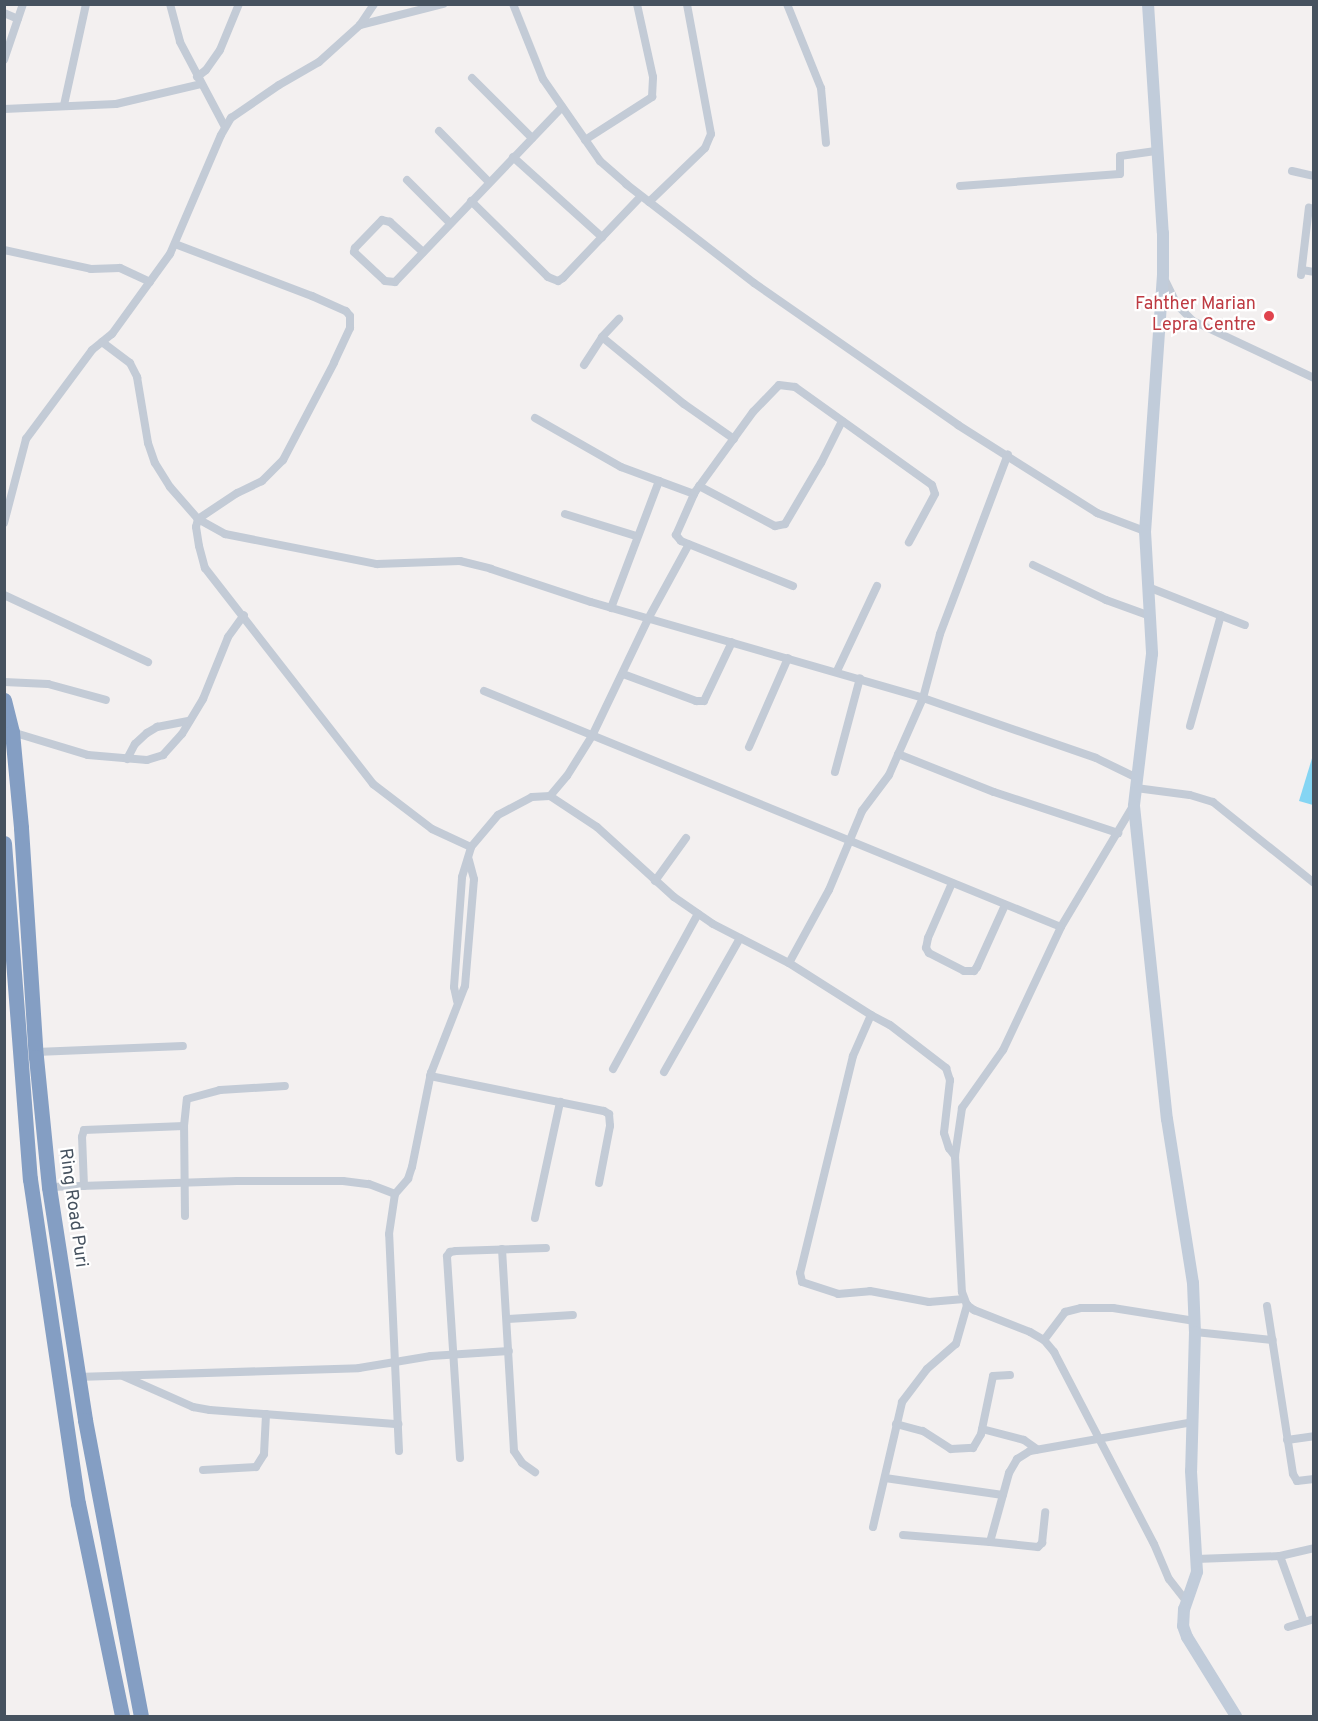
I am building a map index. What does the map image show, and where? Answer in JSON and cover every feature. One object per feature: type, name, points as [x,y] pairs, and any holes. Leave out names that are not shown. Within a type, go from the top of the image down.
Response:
[{"type":"highway","name":"Ring Road Puri","points":[[4,699],[12,732],[36,1052],[49,1187],[77,1377],[141,1716]]},
{"type":"highway","name":"Ring Road Puri","points":[[4,843],[30,1179],[78,1503],[122,1716]]},
{"type":"street","points":[[4,60],[24,4]]},
{"type":"street","points":[[64,105],[86,4]]},
{"type":"street","points":[[171,4],[180,42],[225,127]]},
{"type":"street","points":[[4,109],[116,104],[199,81],[220,50],[239,4]]},
{"type":"street","points":[[4,523],[26,439],[92,350],[112,334],[175,244],[225,127],[238,112],[319,62],[360,25],[374,4]]},
{"type":"street","points":[[360,25],[443,4]]},
{"type":"street","points":[[513,4],[543,79],[600,161],[641,196],[754,283],[958,425],[1008,454],[1096,513],[1144,531]]},
{"type":"street","points":[[585,140],[651,97],[653,77],[637,4]]},
{"type":"street","points":[[649,202],[705,148],[711,134],[687,4]]},
{"type":"street","points":[[788,4],[821,88],[825,143]]},
{"type":"street","points":[[1148,4],[1163,233],[1163,275],[1144,531],[1152,654],[1134,806],[1167,1119],[1193,1283],[1195,1326],[1191,1471],[1196,1581],[1183,1617],[1187,1637],[1236,1716]]},
{"type":"street","points":[[4,13],[18,19]]},
{"type":"street","points":[[472,78],[532,138]]},
{"type":"street","points":[[423,252],[390,222],[381,220],[355,248],[354,252],[360,260],[390,283],[399,279],[562,107]]},
{"type":"street","points":[[439,131],[489,183]]},
{"type":"street","points":[[960,186],[1120,174],[1120,156],[1156,151]]},
{"type":"street","points":[[513,158],[602,237]]},
{"type":"street","points":[[1292,171],[1314,176]]},
{"type":"street","points":[[407,180],[450,223]]},
{"type":"street","points":[[471,201],[553,280],[563,279],[641,196]]},
{"type":"street","points":[[1309,207],[1301,272],[1314,272]]},
{"type":"street","points":[[175,244],[346,311],[351,322],[334,363],[283,460],[262,481],[237,493],[198,519],[196,527],[205,568],[244,615],[373,784],[432,829],[471,847]]},
{"type":"street","points":[[4,250],[92,269],[120,268],[150,282]]},
{"type":"street","points":[[1163,275],[1177,304],[1193,321],[1314,378]]},
{"type":"street","points":[[584,365],[602,337],[619,319]]},
{"type":"street","points":[[602,337],[684,404],[734,439]]},
{"type":"street","points":[[102,342],[130,363],[137,377],[148,443],[155,463],[176,496],[198,519],[225,534],[377,564],[460,561],[648,619],[837,671],[923,698],[1096,758],[1136,783],[1213,802],[1314,884]]},
{"type":"street","points":[[793,586],[677,539],[676,535],[697,490],[753,412],[780,385],[795,387],[935,489],[909,542]]},
{"type":"street","points":[[535,418],[621,468],[659,481],[697,490],[775,526],[785,524],[821,463],[842,421]]},
{"type":"street","points":[[789,963],[829,890],[862,811],[889,775],[923,698],[929,666],[940,634],[1008,454]]},
{"type":"street","points":[[611,608],[636,536],[659,481]]},
{"type":"street","points":[[565,514],[636,536]]},
{"type":"street","points":[[550,796],[579,759],[592,736],[648,619],[689,544]]},
{"type":"street","points":[[1033,565],[1106,600],[1150,616]]},
{"type":"street","points":[[837,671],[877,586]]},
{"type":"street","points":[[1148,586],[1245,625]]},
{"type":"street","points":[[4,595],[148,662]]},
{"type":"street","points":[[12,732],[76,753],[147,760],[163,755],[183,734],[203,699],[228,637],[244,615]]},
{"type":"street","points":[[1190,726],[1221,615]]},
{"type":"street","points":[[623,674],[696,701],[704,701],[732,642]]},
{"type":"street","points":[[749,747],[788,658]]},
{"type":"street","points":[[835,772],[860,678]]},
{"type":"street","points":[[4,682],[48,684],[106,700]]},
{"type":"street","points":[[484,691],[1060,927]]},
{"type":"street","points":[[127,759],[135,744],[147,733],[157,727],[189,721]]},
{"type":"street","points":[[898,754],[994,792],[1118,833]]},
{"type":"street","points":[[399,1451],[388,1234],[395,1194],[408,1179],[412,1167],[430,1076],[457,1001],[465,986],[474,879],[469,860],[471,847],[498,815],[532,797],[550,796],[597,827],[654,881],[698,914],[789,963],[890,1025],[946,1068],[950,1080],[944,1133],[949,1148],[955,1156]]},
{"type":"street","points":[[873,1527],[902,1402],[927,1369],[956,1344],[966,1302],[955,1156],[962,1108],[1003,1050],[1060,927],[1134,806]]},
{"type":"street","points":[[654,881],[686,838]]},
{"type":"street","points":[[952,883],[928,938],[926,948],[929,953],[964,971],[974,971],[977,967],[1005,905]]},
{"type":"street","points":[[613,1069],[698,914]]},
{"type":"street","points":[[664,1072],[740,938]]},
{"type":"street","points":[[871,1015],[853,1056],[801,1273],[802,1282],[838,1294],[870,1291],[929,1302],[966,1302],[981,1314],[1030,1332],[1044,1340],[1064,1366],[1169,1579],[1187,1602]]},
{"type":"street","points":[[36,1052],[183,1046]]},
{"type":"street","points":[[430,1076],[609,1114],[610,1126],[599,1183]]},
{"type":"street","points":[[185,1216],[185,1103],[192,1096],[220,1090],[285,1086]]},
{"type":"street","points":[[535,1218],[560,1102]]},
{"type":"street","points":[[84,1186],[82,1137],[84,1130],[184,1126]]},
{"type":"street","points":[[49,1187],[343,1181],[369,1184],[395,1194]]},
{"type":"street","points":[[460,1458],[447,1256],[450,1252],[456,1251],[546,1248]]},
{"type":"street","points":[[502,1249],[514,1451],[522,1463],[535,1472]]},
{"type":"street","points":[[1267,1306],[1294,1478],[1297,1481],[1314,1479]]},
{"type":"street","points":[[1044,1340],[1065,1312],[1081,1308],[1113,1308],[1272,1341]]},
{"type":"street","points":[[507,1319],[573,1316]]},
{"type":"street","points":[[77,1377],[359,1368],[454,1355],[509,1352]]},
{"type":"street","points":[[120,1375],[193,1407],[398,1424]]},
{"type":"street","points":[[896,1424],[923,1431],[945,1447],[967,1450],[977,1443],[982,1429],[993,1376],[1010,1375]]},
{"type":"street","points":[[204,1470],[256,1467],[264,1454],[266,1414]]},
{"type":"street","points":[[990,1542],[1009,1473],[1017,1459],[1036,1449],[1192,1422]]},
{"type":"street","points":[[982,1429],[1024,1440],[1036,1449]]},
{"type":"street","points":[[1287,1440],[1314,1436]]},
{"type":"street","points":[[885,1478],[1003,1495]]},
{"type":"street","points":[[903,1535],[1038,1547],[1042,1543],[1045,1512]]},
{"type":"street","points":[[1196,1558],[1280,1556],[1314,1548]]},
{"type":"street","points":[[1280,1556],[1304,1622]]},
{"type":"street","points":[[1288,1627],[1314,1619]]},
{"type":"water","points":[[1313,755],[1313,805],[1299,801]]},
{"type":"place","name":"Fahther Marian Lepra Centre","points":[[1269,316]]}]
